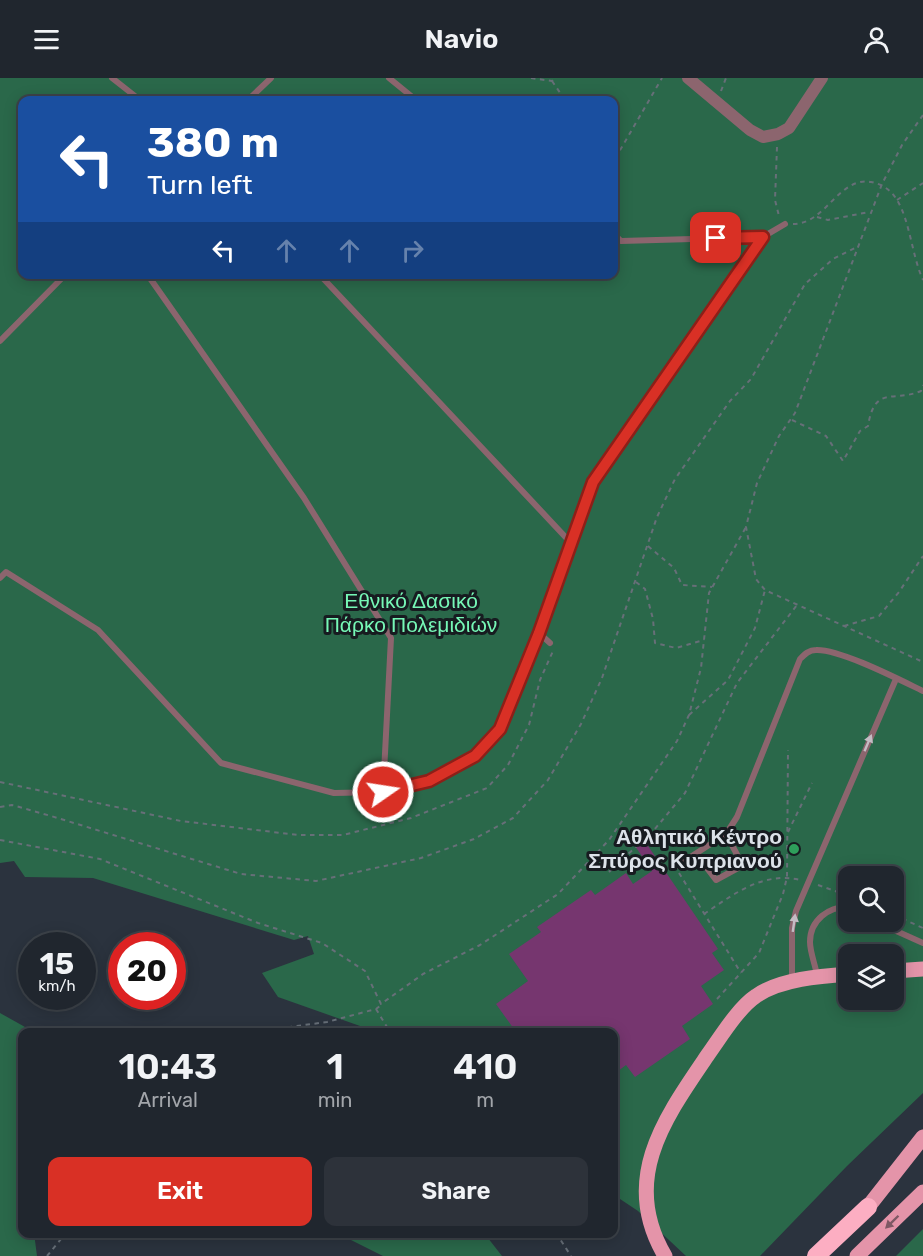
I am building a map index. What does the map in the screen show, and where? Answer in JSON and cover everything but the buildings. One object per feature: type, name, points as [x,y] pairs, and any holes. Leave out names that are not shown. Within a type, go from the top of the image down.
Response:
[{"type":"highway","points":[[816,1256],[868,1207]]},
{"type":"main road","points":[[904,970],[923,969]]},
{"type":"main road","points":[[665,1256],[656,1239],[647,1212],[646,1177],[652,1148],[668,1112],[726,1028],[756,996],[792,981],[838,975]]},
{"type":"main road","points":[[868,1207],[923,1137]]},
{"type":"main road","points":[[868,1207],[923,1153]]},
{"type":"main road","points":[[860,1253],[922,1192]]},
{"type":"street","points":[[688,78],[750,130],[764,137],[778,134],[789,128],[822,78]]},
{"type":"lane","points":[[112,78],[135,96]]},
{"type":"lane","points":[[252,96],[270,78]]},
{"type":"lane","points":[[389,78],[412,96]]},
{"type":"lane","points":[[0,578],[6,572],[98,630],[221,763],[334,793],[383,792],[429,781],[475,756],[500,729],[539,633],[593,482],[763,237],[786,224]]},
{"type":"lane","points":[[618,238],[621,241],[763,237]]},
{"type":"lane","points":[[0,341],[61,279]]},
{"type":"lane","points":[[151,279],[304,498],[391,639],[383,792]]},
{"type":"lane","points":[[324,279],[571,543]]},
{"type":"lane","points":[[539,633],[550,643]]},
{"type":"lane","points":[[675,867],[697,855],[726,834],[737,817],[800,659],[808,652],[817,650],[843,656],[923,692]]},
{"type":"lane","points":[[792,981],[792,928],[796,911],[896,679]]},
{"type":"lane","points":[[697,855],[717,880],[738,868],[741,862],[726,834]]},
{"type":"lane","points":[[818,976],[810,942],[812,933],[825,913],[838,908]]},
{"type":"lane","points":[[898,932],[923,943]]},
{"type":"path","points":[[531,78],[552,81],[563,96]]},
{"type":"path","points":[[552,81],[555,78]]},
{"type":"path","points":[[618,151],[662,78]]},
{"type":"path","points":[[282,1028],[327,1022],[376,1009],[423,974],[480,945],[558,894],[609,840],[676,741],[689,715],[701,668],[709,593],[746,527],[757,483],[780,436],[791,420],[819,356],[857,247],[882,184],[903,145],[923,115]]},
{"type":"path","points":[[778,134],[775,200],[777,213],[786,224],[801,224],[816,216],[847,188],[861,180],[882,184],[897,200],[923,280]]},
{"type":"path","points":[[897,200],[923,183]]},
{"type":"path","points":[[816,216],[828,220],[870,212]]},
{"type":"path","points":[[0,807],[12,805],[241,874],[316,881],[421,858],[474,839],[513,818],[548,780],[580,724],[602,678],[657,517],[675,479],[730,401],[751,379],[805,284],[833,259],[857,247]]},
{"type":"path","points":[[791,420],[826,436],[843,461],[860,431],[868,426],[870,411],[875,404],[884,396],[912,395],[921,391],[923,386]]},
{"type":"path","points":[[746,527],[756,579],[765,590],[923,662]]},
{"type":"path","points":[[648,546],[675,568],[682,585],[712,587]]},
{"type":"path","points":[[844,626],[879,616],[900,592],[923,556]]},
{"type":"path","points":[[636,582],[645,589],[653,619],[654,643],[676,648],[704,640]]},
{"type":"path","points":[[689,715],[728,680],[755,628],[765,590]]},
{"type":"path","points":[[609,872],[654,830],[685,793],[737,683],[797,604]]},
{"type":"path","points":[[717,999],[759,953],[783,894],[787,877],[788,750]]},
{"type":"path","points":[[787,835],[812,783]]},
{"type":"path","points":[[0,840],[100,859],[258,923],[322,943],[364,971],[381,1004]]},
{"type":"path","points":[[675,867],[741,973]]},
{"type":"path","points":[[704,914],[751,884],[787,877],[838,892]]},
{"type":"path","points":[[904,919],[923,928]]},
{"type":"path","points":[[376,1009],[388,1028]]},
{"type":"path","points":[[47,1256],[62,1238]]},
{"type":"path","points":[[559,1238],[572,1256]]},
{"type":"green space","name":"Εθνικό Δασικό Πάρκο Πολεμιδιών","points":[[0,78],[923,78],[923,1093],[847,1166],[760,1256],[686,1256],[638,1211],[618,1198],[618,1028],[366,1028],[278,997],[262,973],[314,954],[308,936],[294,940],[93,878],[25,877],[14,861],[0,863]]},
{"type":"green space","points":[[0,1013],[27,1028],[18,1028],[18,1238],[35,1238],[37,1256],[0,1256]]},
{"type":"green space","points":[[923,1229],[923,1256],[896,1256]]},
{"type":"green space","points":[[347,1238],[488,1238],[502,1256],[383,1256]]},
{"type":"place","name":"Αθλητικό Κέντρο Σπύρος Κυπριανού","points":[[794,849]]},
{"type":"route","points":[[383,792],[429,781],[475,756],[500,729],[539,633],[593,482],[763,237],[716,238]]}]
